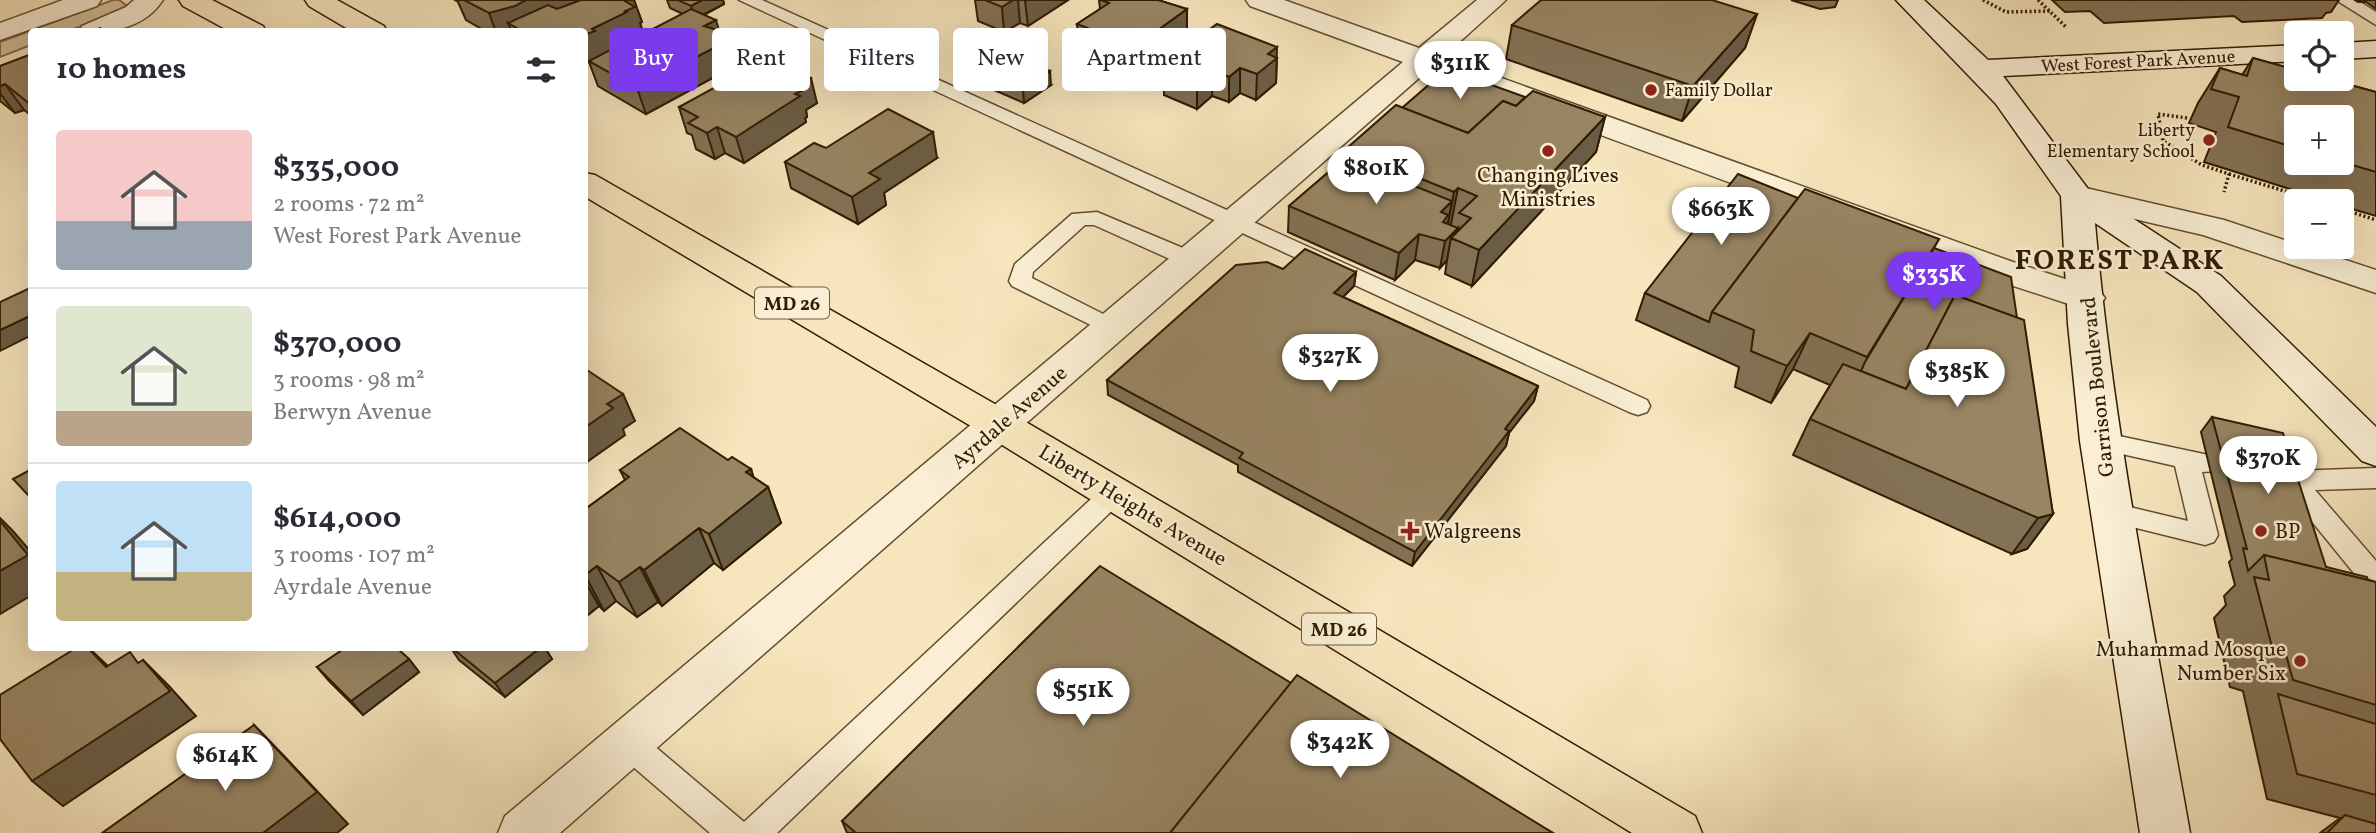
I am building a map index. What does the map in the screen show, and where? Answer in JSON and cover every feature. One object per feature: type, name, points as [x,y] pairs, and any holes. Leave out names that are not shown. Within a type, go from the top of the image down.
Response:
[{"type":"main road","points":[[192,0],[244,28]]},
{"type":"main road","points":[[318,0],[367,28]]},
{"type":"main road","name":"Liberty Heights Avenue","points":[[588,184],[1000,425],[1678,833]]},
{"type":"street","points":[[0,32],[88,0]]},
{"type":"street","points":[[101,28],[136,13],[150,0]]},
{"type":"street","points":[[1259,0],[2001,270],[2087,298]]},
{"type":"street","name":"Ayrdale Avenue","points":[[523,833],[1000,425],[1234,219],[1493,0]]},
{"type":"street","name":"Garrison Boulevard","points":[[1909,0],[1981,69],[2042,145],[2077,196],[2100,441],[2165,833]]},
{"type":"street","points":[[2354,50],[2376,49]]},
{"type":"street","name":"West Forest Park Avenue","points":[[1981,69],[2284,56]]},
{"type":"street","points":[[2077,196],[2212,228],[2376,282]]},
{"type":"street","points":[[2077,196],[2209,284],[2376,451]]},
{"type":"lane","points":[[748,0],[1234,219],[1638,406]]},
{"type":"lane","points":[[2345,0],[2376,20]]},
{"type":"lane","points":[[1111,327],[1020,281],[1023,269],[1079,219],[1097,218],[1189,258]]},
{"type":"lane","points":[[2100,441],[2197,461],[2208,505],[2205,535],[2113,513]]},
{"type":"lane","points":[[2376,478],[2286,479],[2376,580]]},
{"type":"lane","points":[[755,833],[1114,493]]},
{"type":"lane","points":[[2294,524],[2336,533]]},
{"type":"lane","points":[[628,743],[733,833]]},
{"type":"path","points":[[1983,0],[1995,11],[2003,13],[2050,11]]},
{"type":"path","points":[[2038,0],[2068,29]]},
{"type":"path","points":[[1977,5],[1987,4]]},
{"type":"path","points":[[2187,118],[2158,114],[2163,141],[2202,165],[2284,191]]},
{"type":"path","points":[[2221,203],[2229,174]]},
{"type":"path","points":[[2354,213],[2376,220]]},
{"type":"shaded area","points":[[113,0],[119,0],[130,8],[76,28],[38,28]]},
{"type":"shaded area","points":[[28,32],[28,46],[0,57],[0,42]]},
{"type":"building","points":[[464,0],[526,0],[489,13]]},
{"type":"building","points":[[581,0],[627,0],[625,1],[635,7],[588,34],[588,28],[517,28],[508,23],[548,5],[557,9]]},
{"type":"building","points":[[678,0],[702,0],[691,6]]},
{"type":"building","points":[[985,0],[1013,0],[1002,7]]},
{"type":"building","points":[[1101,0],[1158,0],[1187,9],[1161,28],[1087,28],[1077,24],[1109,3]]},
{"type":"building","points":[[1541,0],[1712,0],[1757,14],[1693,86],[1512,25]]},
{"type":"building","points":[[691,9],[716,20],[704,26],[712,28],[712,49],[698,56],[698,28],[655,28]]},
{"type":"building","points":[[1217,24],[1277,47],[1268,54],[1277,58],[1257,74],[1240,68],[1229,77],[1226,76],[1226,28],[1211,28]]},
{"type":"building","points":[[609,50],[609,72],[589,61]]},
{"type":"building","points":[[28,56],[28,103],[5,84],[0,86],[0,66]]},
{"type":"building","points":[[2253,58],[2284,67],[2284,91],[2354,91],[2354,86],[2376,92],[2376,172],[2354,166],[2354,105],[2284,105],[2284,144],[2228,127],[2239,97],[2211,89],[2220,68],[2247,76]]},
{"type":"building","points":[[1447,69],[1525,97],[1516,106],[1503,101],[1468,133],[1402,108]]},
{"type":"building","points":[[712,89],[712,91],[801,91],[795,94],[800,96],[736,137],[717,127],[707,133],[688,123],[698,117],[679,107]]},
{"type":"building","points":[[1533,91],[1605,117],[1479,250],[1451,238],[1471,218],[1459,213],[1477,196],[1458,188],[1454,192],[1346,149],[1396,105],[1468,133],[1503,101],[1516,106]]},
{"type":"building","points":[[888,109],[933,132],[869,173],[880,179],[852,197],[785,162],[814,143],[826,148]]},
{"type":"building","points":[[1345,158],[1452,201],[1441,212],[1448,215],[1443,222],[1458,228],[1445,241],[1419,234],[1399,253],[1289,206]]},
{"type":"building","points":[[1738,174],[1798,198],[1712,312],[1709,322],[1645,293]]},
{"type":"building","points":[[1805,189],[1939,239],[1867,357],[1810,333],[1787,366],[1751,351],[1754,330],[1712,312]]},
{"type":"building","points":[[1934,248],[2011,277],[2017,318],[1955,295],[1906,389],[1861,371]]},
{"type":"building","points":[[1305,249],[1356,272],[1334,293],[1538,386],[1505,429],[1509,431],[1415,552],[1239,458],[1243,453],[1107,380],[1236,265],[1267,262],[1283,269]]},
{"type":"building","points":[[28,289],[28,317],[0,330],[0,302]]},
{"type":"building","points":[[1955,295],[2024,320],[2053,514],[2038,518],[1810,419],[1843,364],[1906,389]]},
{"type":"building","points":[[588,371],[623,394],[607,404],[613,408],[588,425]]},
{"type":"building","points":[[2212,417],[2283,433],[2326,567],[2367,577],[2368,580],[2264,555],[2248,571],[2243,548],[2247,549]]},
{"type":"building","points":[[680,428],[728,460],[732,457],[751,469],[746,472],[768,487],[709,534],[699,528],[644,570],[640,567],[619,582],[597,566],[588,573],[588,507],[629,477],[620,470]]},
{"type":"building","points":[[28,471],[28,495],[13,479]]},
{"type":"building","points":[[0,521],[28,555],[0,571]]},
{"type":"building","points":[[2264,555],[2376,582],[2376,705],[2293,680],[2285,651],[2272,647],[2254,577],[2269,580]]},
{"type":"building","points":[[1100,566],[1291,683],[1170,833],[856,833],[842,821]]},
{"type":"building","points":[[71,651],[91,651],[106,667],[130,652],[138,663],[143,660],[170,691],[32,781],[0,739],[0,695]]},
{"type":"building","points":[[341,651],[400,651],[409,659],[351,701],[317,667]]},
{"type":"building","points":[[456,651],[536,651],[495,683]]},
{"type":"building","points":[[1297,675],[1553,833],[1170,833]]},
{"type":"building","points":[[2278,694],[2376,724],[2376,795],[2297,774]]},
{"type":"building","points":[[254,725],[317,792],[263,833],[102,833]]},
{"type":"building","points":[[2345,815],[2376,824],[2376,833],[2327,833]]},
{"type":"place","name":"Family Dollar","points":[[1651,90]]},
{"type":"place","name":"Liberty Elementary School","points":[[2209,140]]},
{"type":"place","name":"Changing Lives Ministries","points":[[1548,151]]},
{"type":"place","name":"Walgreens","points":[[1410,531]]},
{"type":"place","name":"BP","points":[[2261,531]]},
{"type":"place","name":"Muhammad Mosque Number Six","points":[[2300,661]]},
{"type":"district","name":"FOREST PARK","points":[[2120,259]]}]
